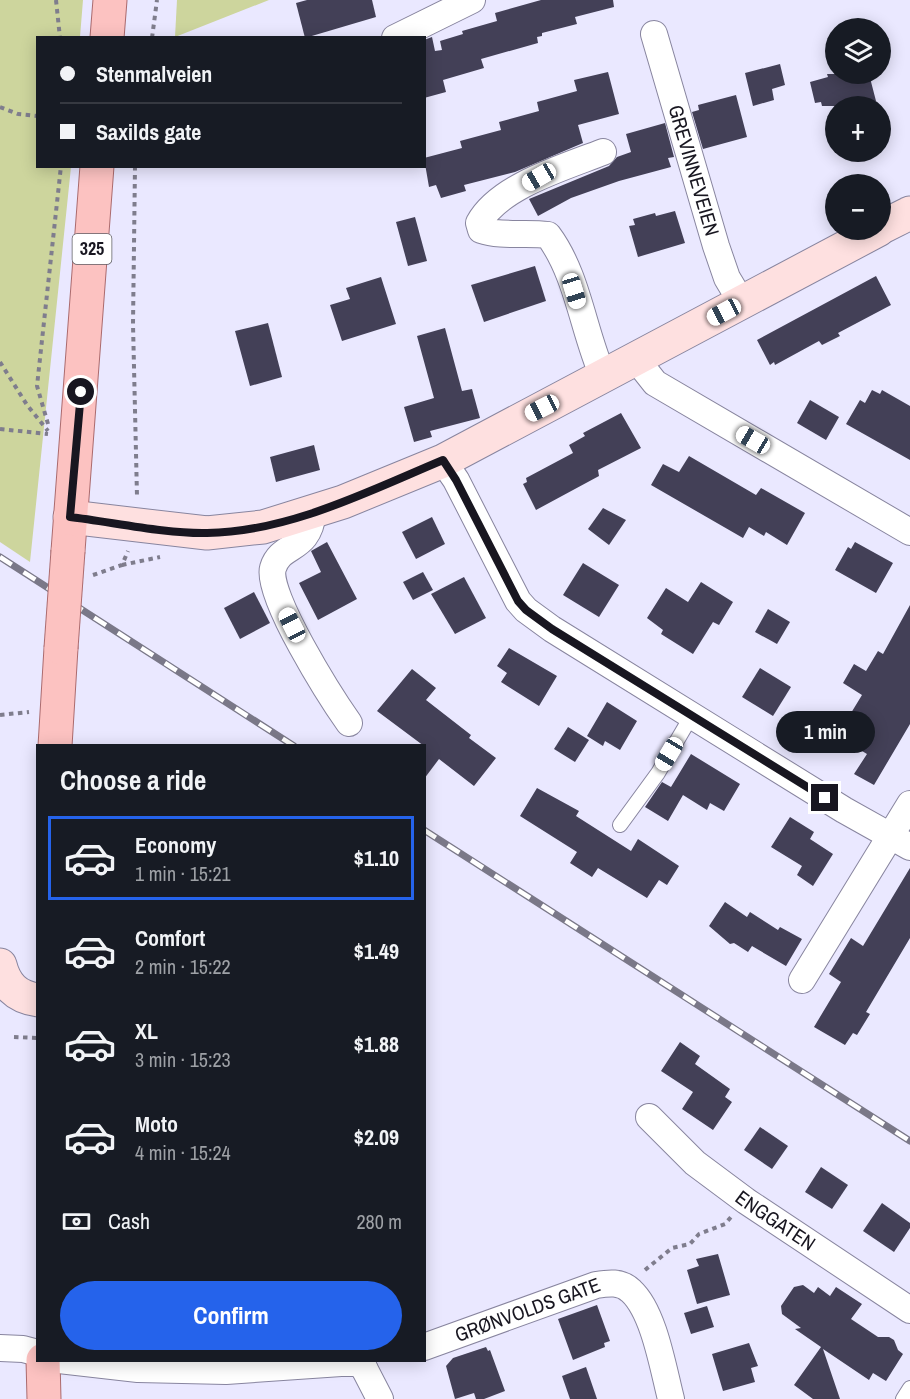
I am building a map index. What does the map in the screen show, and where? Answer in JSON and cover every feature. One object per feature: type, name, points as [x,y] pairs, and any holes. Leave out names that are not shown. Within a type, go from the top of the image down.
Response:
[{"type":"main road","points":[[107,36],[110,0]]},
{"type":"main road","name":"325","points":[[55,744],[97,168]]},
{"type":"main road","points":[[891,223],[910,213]]},
{"type":"main road","points":[[70,517],[207,533],[263,527],[313,512],[443,460],[859,240]]},
{"type":"main road","points":[[1,973],[13,991],[22,997],[36,1000]]},
{"type":"main road","points":[[43,1362],[44,1399]]},
{"type":"street","points":[[399,36],[472,0]]},
{"type":"street","name":"GREVINNEVEIEN","points":[[654,34],[716,246],[727,278],[742,303]]},
{"type":"street","points":[[603,152],[539,177],[485,211],[479,223],[481,230],[494,234],[527,232],[548,235],[564,260],[593,354],[603,376]]},
{"type":"street","points":[[636,359],[655,383],[910,532]]},
{"type":"street","points":[[443,460],[526,610],[552,629],[844,810],[899,841]]},
{"type":"street","points":[[313,512],[309,534],[278,559],[273,567],[273,588],[310,662],[349,723]]},
{"type":"street","points":[[802,980],[899,841],[910,804]]},
{"type":"street","name":"ENGGATEN","points":[[649,1117],[695,1163],[746,1201],[910,1310]]},
{"type":"street","points":[[635,1281],[640,1302],[650,1323],[671,1399]]},
{"type":"street","name":"GRØNVOLDS GATE","points":[[426,1346],[596,1285],[635,1281]]},
{"type":"street","points":[[0,1348],[24,1349],[36,1352]]},
{"type":"street","points":[[75,1362],[138,1370],[226,1371],[340,1363],[372,1364],[380,1399]]},
{"type":"lane","points":[[620,825],[658,773],[692,715]]},
{"type":"lane","points":[[903,1399],[910,1388]]},
{"type":"path","points":[[56,0],[60,36]]},
{"type":"path","points":[[152,36],[157,0]]},
{"type":"path","points":[[0,107],[18,114],[36,116]]},
{"type":"path","points":[[51,434],[37,386],[61,168]]},
{"type":"path","points":[[135,168],[133,324],[138,506]]},
{"type":"path","points":[[0,362],[27,405],[51,434]]},
{"type":"path","points":[[0,429],[51,434]]},
{"type":"path","points":[[89,576],[122,566],[130,547]]},
{"type":"path","points":[[0,715],[37,711]]},
{"type":"path","points":[[14,1037],[36,1038]]},
{"type":"path","points":[[635,1281],[672,1248],[690,1244],[699,1234],[725,1224],[746,1201]]},
{"type":"green space","points":[[0,0],[83,0],[80,36],[36,36],[36,168],[71,168],[30,562],[0,542]]},
{"type":"green space","points":[[177,0],[269,0],[178,36],[175,36]]},
{"type":"building","points":[[307,0],[372,0],[376,17],[312,36],[304,36],[296,3]]},
{"type":"building","points":[[541,0],[613,0],[614,7],[575,17],[577,24],[542,33],[542,36],[537,37],[538,43],[481,59],[484,68],[443,80],[446,92],[426,97],[426,39],[432,37],[435,51],[442,50],[440,41],[463,34],[462,31],[497,21],[495,13]]},
{"type":"building","points":[[780,64],[785,85],[772,89],[774,100],[753,106],[745,73]]},
{"type":"building","points":[[608,72],[619,114],[578,125],[583,143],[515,172],[464,185],[466,191],[441,198],[436,185],[429,187],[426,157],[462,148],[460,141],[501,130],[499,122],[539,111],[537,102],[577,91],[574,80]]},
{"type":"building","points":[[825,78],[825,84],[872,84],[875,96],[825,96],[825,106],[822,106],[821,102],[815,103],[810,82]]},
{"type":"building","points":[[736,95],[747,137],[703,149],[692,112],[699,110],[698,105]]},
{"type":"building","points":[[665,123],[674,157],[668,158],[671,167],[619,181],[571,198],[538,216],[529,199],[609,166],[617,157],[631,152],[626,134]]},
{"type":"building","points":[[675,211],[685,243],[638,257],[629,226],[635,225],[633,219]]},
{"type":"building","points":[[415,217],[427,261],[408,266],[396,222]]},
{"type":"building","points":[[535,266],[546,301],[484,322],[471,285]]},
{"type":"building","points":[[876,276],[891,305],[838,333],[840,336],[822,345],[819,341],[775,365],[774,362],[770,365],[757,340]]},
{"type":"building","points":[[381,277],[396,324],[342,341],[330,305],[350,299],[346,288]]},
{"type":"building","points":[[268,323],[282,377],[250,386],[235,331]]},
{"type":"building","points":[[445,328],[462,391],[472,389],[480,418],[430,431],[432,437],[414,442],[404,407],[434,398],[417,336]]},
{"type":"building","points":[[872,390],[880,394],[882,390],[910,406],[910,460],[846,424],[860,400],[865,403]]},
{"type":"building","points":[[810,400],[839,417],[826,440],[797,423]]},
{"type":"building","points":[[621,413],[641,448],[598,470],[599,476],[536,510],[523,484],[527,482],[526,478],[573,453],[569,445],[585,436],[583,433]]},
{"type":"building","points":[[314,445],[320,470],[276,482],[270,457]]},
{"type":"building","points":[[689,456],[756,495],[761,488],[805,513],[787,545],[766,532],[764,536],[749,527],[743,538],[651,485],[663,464],[679,472]]},
{"type":"building","points":[[603,508],[626,520],[609,545],[588,529]]},
{"type":"building","points":[[432,517],[445,544],[416,559],[402,532]]},
{"type":"building","points":[[327,542],[357,599],[318,620],[299,583],[321,572],[311,551]]},
{"type":"building","points":[[855,542],[893,563],[876,593],[835,570],[848,547],[851,549]]},
{"type":"building","points":[[583,563],[619,585],[599,617],[563,595]]},
{"type":"building","points":[[423,572],[433,590],[413,600],[403,582]]},
{"type":"building","points":[[464,577],[486,618],[455,634],[431,594]]},
{"type":"building","points":[[701,582],[733,602],[719,625],[713,622],[693,654],[661,634],[663,630],[647,618],[666,588],[688,602]]},
{"type":"building","points":[[254,592],[270,623],[240,639],[224,608]]},
{"type":"building","points":[[910,605],[910,724],[874,785],[854,774],[867,754],[837,736],[862,695],[843,683],[854,664],[866,671],[878,651],[883,654]]},
{"type":"building","points":[[768,609],[790,622],[777,644],[755,632]]},
{"type":"building","points":[[509,648],[557,676],[539,706],[501,682],[507,673],[497,666]]},
{"type":"building","points":[[760,668],[791,687],[773,716],[742,697]]},
{"type":"building","points":[[412,669],[436,688],[426,700],[471,735],[469,738],[496,758],[474,786],[439,759],[426,776],[426,744],[421,744],[377,711]]},
{"type":"building","points":[[607,702],[637,721],[620,750],[605,741],[603,746],[587,736]]},
{"type":"building","points":[[568,727],[589,740],[575,762],[554,749]]},
{"type":"building","points":[[691,754],[740,784],[724,811],[710,803],[707,810],[683,795],[668,821],[645,807],[662,782],[671,787]]},
{"type":"building","points":[[537,788],[579,811],[576,816],[631,851],[638,839],[679,866],[667,885],[659,880],[647,898],[598,868],[592,877],[570,863],[577,852],[520,816]]},
{"type":"building","points":[[790,817],[814,832],[810,839],[833,854],[813,886],[797,875],[802,866],[771,847]]},
{"type":"building","points":[[910,868],[910,938],[866,1012],[870,1014],[857,1035],[853,1033],[845,1045],[814,1027],[841,982],[829,974],[851,938],[863,946]]},
{"type":"building","points":[[725,902],[747,917],[750,912],[778,930],[780,927],[802,939],[786,966],[752,946],[748,952],[734,943],[730,944],[709,926]]},
{"type":"building","points":[[680,1042],[700,1056],[695,1064],[730,1089],[725,1097],[732,1102],[713,1130],[682,1109],[693,1092],[661,1071]]},
{"type":"building","points":[[760,1127],[788,1146],[772,1169],[744,1150]]},
{"type":"building","points":[[821,1167],[848,1185],[832,1209],[805,1192]]},
{"type":"building","points":[[882,1203],[910,1223],[910,1228],[894,1252],[863,1231]]},
{"type":"building","points":[[718,1254],[730,1295],[697,1304],[687,1270],[699,1266],[696,1259]]},
{"type":"building","points":[[803,1285],[814,1293],[818,1287],[830,1296],[836,1287],[862,1304],[851,1319],[878,1337],[889,1337],[894,1340],[898,1350],[903,1354],[886,1381],[873,1373],[869,1380],[823,1349],[840,1399],[813,1399],[794,1385],[821,1347],[795,1329],[801,1328],[782,1314],[781,1306],[794,1287]]},
{"type":"building","points":[[597,1305],[610,1341],[604,1343],[605,1347],[573,1360],[558,1319]]},
{"type":"building","points":[[707,1306],[714,1327],[691,1334],[684,1313]]},
{"type":"building","points":[[749,1343],[758,1366],[751,1368],[755,1382],[723,1391],[712,1354]]},
{"type":"building","points":[[486,1347],[488,1351],[490,1350],[505,1391],[484,1399],[476,1399],[474,1393],[455,1399],[446,1366],[453,1358]]},
{"type":"building","points":[[586,1367],[597,1399],[570,1399],[562,1376]]},
{"type":"railway","points":[[0,557],[291,744]]},
{"type":"railway","points":[[426,831],[910,1141]]},
{"type":"route","points":[[81,392],[75,438],[70,517],[207,533],[263,527],[343,502],[443,460],[456,480],[518,601],[526,610],[552,629],[825,798]]}]
